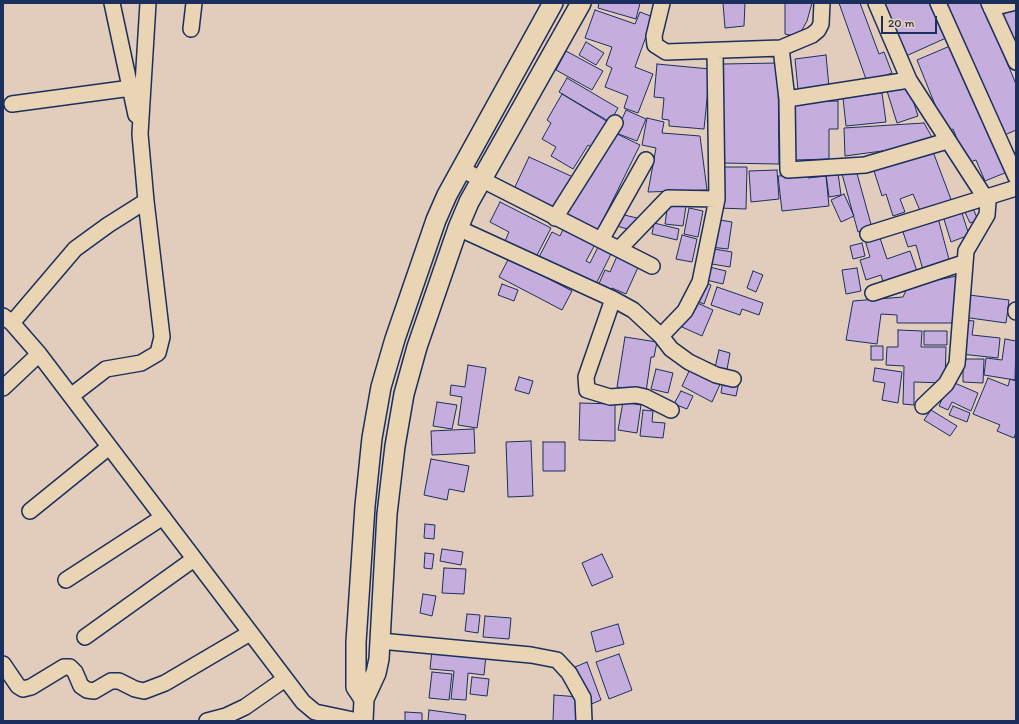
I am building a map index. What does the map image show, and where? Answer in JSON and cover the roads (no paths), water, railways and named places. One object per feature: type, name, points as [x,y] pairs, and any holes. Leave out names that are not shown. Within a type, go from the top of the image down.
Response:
[{"type":"street","points":[[71,396],[106,369],[141,363],[158,353],[162,337],[146,201],[140,134],[112,3]]},
{"type":"street","points":[[140,134],[148,3]]},
{"type":"street","points":[[191,29],[194,3]]},
{"type":"street","points":[[364,699],[356,687],[355,650],[365,506],[372,438],[381,387],[395,339],[436,220],[461,169],[553,3]]},
{"type":"street","points":[[363,721],[364,699],[376,673],[380,641],[387,514],[394,446],[404,394],[418,347],[458,228],[481,180],[580,3]]},
{"type":"street","points":[[662,3],[654,36],[655,45],[659,49],[666,52],[782,48],[812,35],[818,30],[821,24],[822,3]]},
{"type":"street","points":[[876,3],[909,80],[925,102],[947,140],[988,202],[987,215],[970,241],[964,263],[957,364],[946,384],[923,406]]},
{"type":"street","points":[[938,3],[1016,177]]},
{"type":"street","points":[[1012,3],[990,6],[1016,62]]},
{"type":"street","points":[[782,48],[787,99],[788,170],[865,165],[947,140]]},
{"type":"street","points":[[661,336],[685,311],[700,282],[716,199],[716,51]]},
{"type":"street","points":[[787,99],[909,80]]},
{"type":"street","points":[[12,104],[130,88]]},
{"type":"street","points":[[555,218],[615,123]]},
{"type":"street","points":[[601,240],[646,160]]},
{"type":"street","points":[[461,169],[652,266]]},
{"type":"street","points":[[868,234],[1016,188]]},
{"type":"street","points":[[619,249],[668,198],[716,199]]},
{"type":"street","points":[[146,201],[108,225],[75,249],[7,320],[38,354],[71,396],[303,702],[315,712],[358,721]]},
{"type":"street","points":[[458,228],[613,299],[633,310],[661,336],[671,349],[689,362],[716,375],[733,379]]},
{"type":"street","points":[[873,292],[964,263]]},
{"type":"street","points":[[613,299],[586,377],[587,390],[610,397],[636,395],[645,397],[671,410]]},
{"type":"street","points":[[3,388],[38,354]]},
{"type":"street","points":[[30,511],[109,447]]},
{"type":"street","points":[[66,580],[162,517]]},
{"type":"street","points":[[85,637],[194,559]]},
{"type":"street","points":[[3,664],[18,686],[23,689],[31,687],[64,667],[70,667],[75,672],[81,686],[87,690],[94,690],[111,680],[119,681],[135,689],[144,691],[165,683],[250,633]]},
{"type":"street","points":[[380,641],[531,655],[557,660],[569,673],[582,698],[584,721]]},
{"type":"street","points":[[216,720],[245,707],[285,679]]}]
